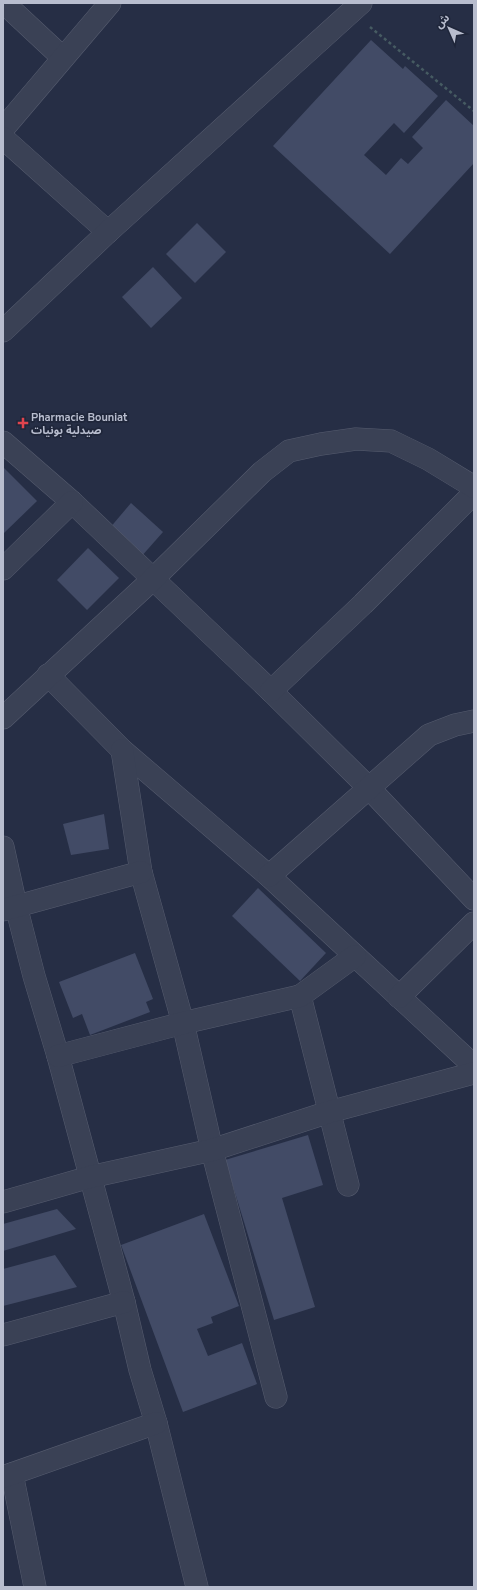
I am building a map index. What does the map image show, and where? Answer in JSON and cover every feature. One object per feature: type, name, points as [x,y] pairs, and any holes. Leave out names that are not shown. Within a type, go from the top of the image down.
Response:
[{"type":"street","points":[[4,3],[63,58]]},
{"type":"street","points":[[3,129],[110,3]]},
{"type":"street","points":[[3,331],[108,232],[356,7]]},
{"type":"street","points":[[3,138],[108,232]]},
{"type":"street","points":[[3,718],[153,579],[262,472],[288,452],[321,444],[356,439],[391,441],[428,459],[474,487]]},
{"type":"street","points":[[3,442],[72,502],[271,691],[368,787],[474,899]]},
{"type":"street","points":[[271,691],[363,604],[474,494]]},
{"type":"street","points":[[3,569],[72,502]]},
{"type":"street","points":[[48,675],[122,750],[269,876],[474,1066]]},
{"type":"street","points":[[269,876],[368,787],[429,735],[455,725],[474,721]]},
{"type":"street","points":[[122,750],[141,872],[183,1023],[212,1150],[276,1397]]},
{"type":"street","points":[[3,847],[9,908],[34,976],[58,1056],[124,1302],[140,1370],[156,1423],[197,1587]]},
{"type":"street","points":[[9,908],[141,872]]},
{"type":"street","points":[[398,997],[474,923]]},
{"type":"street","points":[[58,1056],[183,1023],[300,996],[355,956]]},
{"type":"street","points":[[300,996],[348,1185]]},
{"type":"street","points":[[3,1202],[90,1177],[212,1150],[329,1112],[474,1073]]},
{"type":"street","points":[[3,1335],[124,1302]]},
{"type":"street","points":[[35,1587],[7,1475],[156,1423]]},
{"type":"path","points":[[356,7],[474,111]]},
{"type":"building","points":[[371,40],[403,69],[405,66],[438,96],[404,133],[394,123],[364,155],[386,175],[401,158],[408,164],[423,148],[412,137],[446,100],[474,126],[474,163],[390,254],[273,146]]},
{"type":"building","points":[[197,223],[226,252],[195,283],[166,254]]},
{"type":"building","points":[[153,267],[182,298],[151,328],[122,297]]},
{"type":"building","points":[[3,467],[37,501],[3,534]]},
{"type":"building","points":[[131,503],[163,532],[140,558],[109,529]]},
{"type":"building","points":[[88,548],[119,578],[87,610],[57,580]]},
{"type":"building","points":[[104,814],[109,849],[71,855],[63,824]]},
{"type":"building","points":[[258,888],[326,953],[300,981],[232,916]]},
{"type":"building","points":[[135,953],[153,999],[146,1002],[150,1012],[90,1035],[82,1014],[73,1018],[59,982]]},
{"type":"building","points":[[308,1135],[323,1185],[282,1198],[315,1307],[274,1320],[225,1160]]},
{"type":"building","points":[[57,1209],[76,1229],[3,1251],[3,1224]]},
{"type":"building","points":[[204,1214],[239,1306],[211,1317],[213,1323],[197,1329],[208,1356],[242,1343],[257,1384],[183,1412],[121,1245]]},
{"type":"building","points":[[55,1255],[77,1287],[3,1306],[3,1269]]},
{"type":"place","name":"Pharmacie Bouniat صيدلية بونيات","points":[[23,423]]}]
